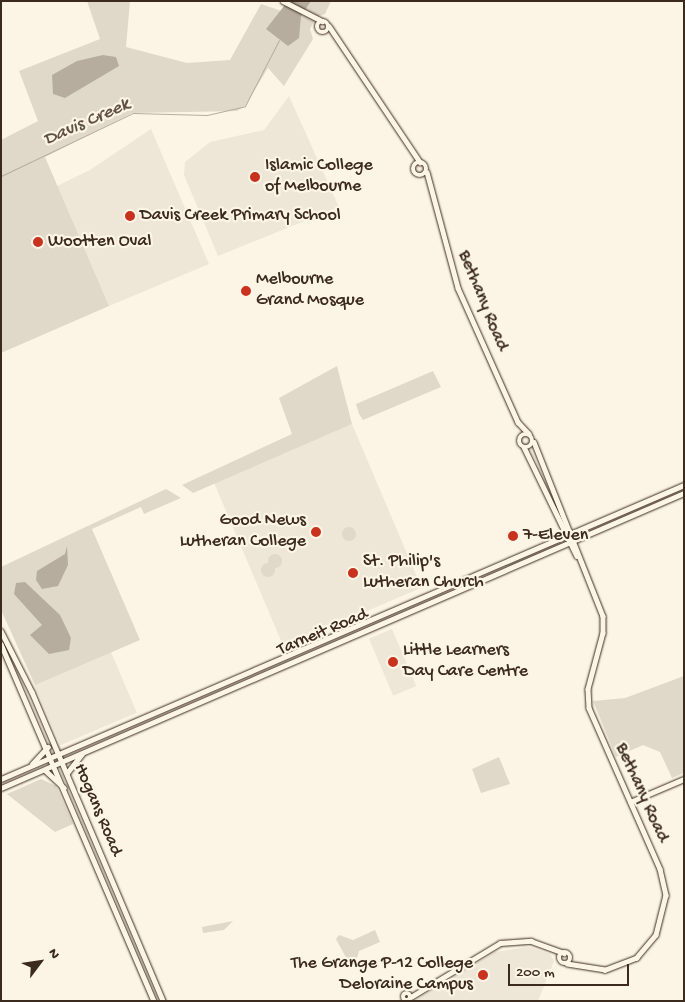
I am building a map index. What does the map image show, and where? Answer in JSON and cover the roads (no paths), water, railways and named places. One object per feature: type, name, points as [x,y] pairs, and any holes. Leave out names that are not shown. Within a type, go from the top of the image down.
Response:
[{"type":"street","points":[[283,1],[329,26],[410,152],[427,172],[420,176]]},
{"type":"street","points":[[309,15],[317,27],[335,36]]},
{"type":"street","points":[[317,27],[322,21]]},
{"type":"street","points":[[326,33],[329,26]]},
{"type":"street","points":[[410,152],[413,167],[420,162]]},
{"type":"street","name":"Bethany Road","points":[[413,167],[429,187]]},
{"type":"street","name":"Bethany Road","points":[[427,172],[429,187],[456,282],[518,422],[520,437],[524,447],[572,541],[586,574],[604,628],[588,702],[662,875],[666,895],[662,918],[648,947],[630,963],[605,970],[567,964]]},
{"type":"street","name":"Bethany Road","points":[[518,422],[534,442],[568,534]]},
{"type":"street","points":[[520,437],[529,434]]},
{"type":"street","points":[[524,447],[534,442]]},
{"type":"street","name":"Tarneit Road","points":[[1,779],[684,485]]},
{"type":"street","points":[[671,491],[684,491]]},
{"type":"street","name":"Tarneit Road","points":[[1,788],[684,491]]},
{"type":"street","name":"Hogans Road","points":[[1,631],[32,692],[163,1001]]},
{"type":"street","points":[[1,644],[10,649]]},
{"type":"street","name":"Hogans Road","points":[[1,644],[56,764],[154,1001]]},
{"type":"street","points":[[32,692],[28,697],[38,726]]},
{"type":"street","points":[[30,767],[48,747]]},
{"type":"street","points":[[67,774],[83,753]]},
{"type":"street","points":[[45,770],[66,790]]},
{"type":"street","points":[[630,802],[684,779]]},
{"type":"street","points":[[129,941],[137,938]]},
{"type":"street","points":[[400,1001],[500,943],[531,941],[564,952],[578,965]]},
{"type":"street","points":[[555,950],[559,958],[567,964],[571,957]]},
{"type":"street","points":[[559,958],[564,952]]},
{"type":"waterway","name":"Davis Creek","points":[[1,176],[133,113],[207,115],[245,106],[279,40]]},
{"type":"place","name":"Islamic College of Melbourne","points":[[255,177]]},
{"type":"place","name":"Davis Creek Primary School","points":[[130,216]]},
{"type":"place","name":"Wootten Oval","points":[[38,242]]},
{"type":"place","name":"Melbourne Grand Mosque","points":[[246,291]]},
{"type":"place","name":"Good News Lutheran College","points":[[316,532]]},
{"type":"place","name":"7-Eleven","points":[[513,536]]},
{"type":"place","name":"St. Philip's Lutheran Church","points":[[353,573]]},
{"type":"place","name":"Little Learners Day Care Centre","points":[[393,662]]},
{"type":"place","name":"The Grange P-12 College Deloraine Campus","points":[[483,975]]}]
